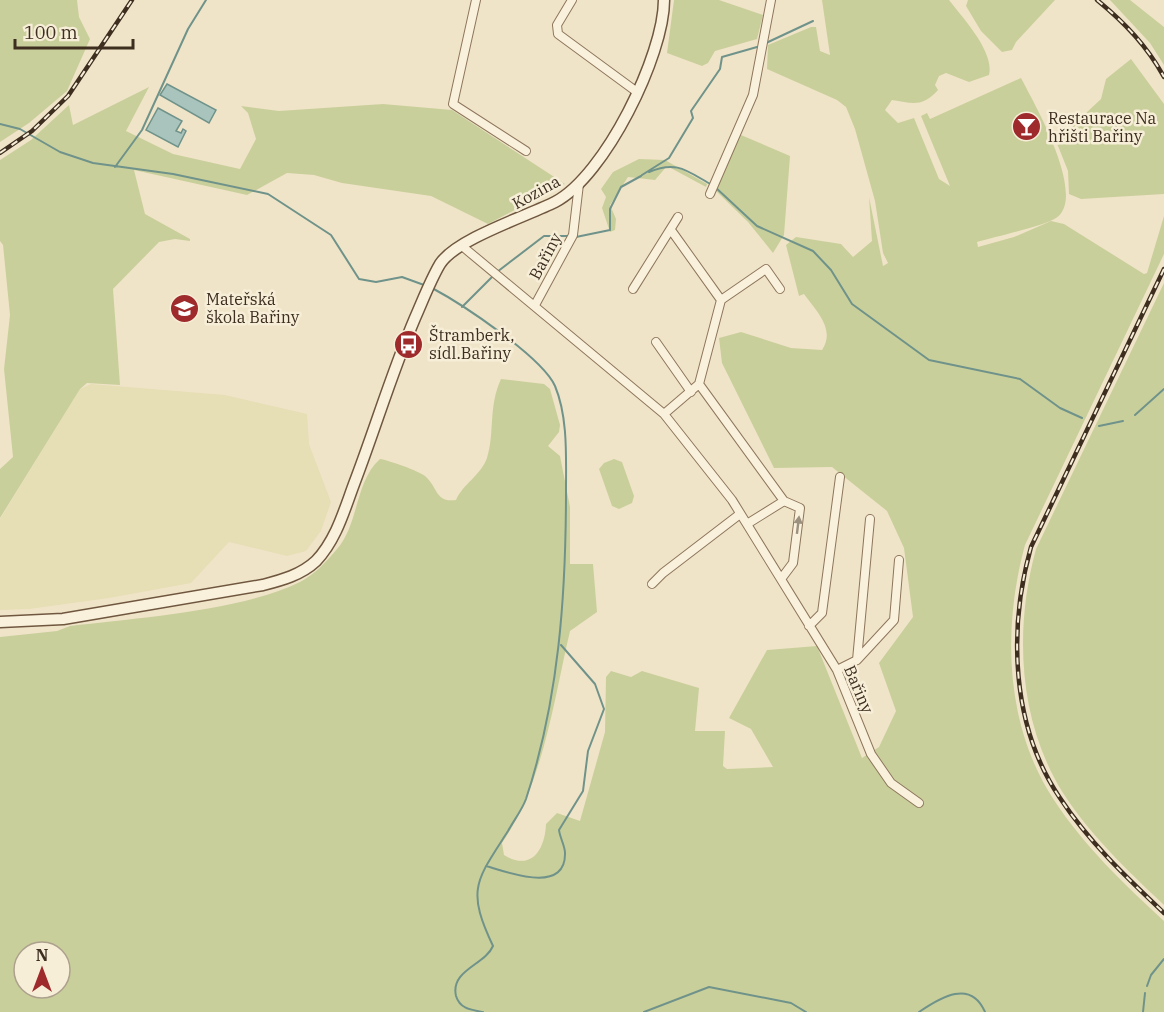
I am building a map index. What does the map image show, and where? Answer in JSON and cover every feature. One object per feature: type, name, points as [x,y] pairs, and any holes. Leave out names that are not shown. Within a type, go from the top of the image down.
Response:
[{"type":"main road","name":"Kozina","points":[[0,622],[63,619],[263,585],[295,575],[309,566],[335,534],[401,351],[431,281],[445,258],[462,246],[558,200],[579,184],[603,155],[637,92],[659,39],[664,0]]},
{"type":"street","points":[[476,0],[453,104],[526,151]]},
{"type":"street","points":[[572,0],[557,25],[558,34],[637,92]]},
{"type":"street","points":[[710,194],[753,95],[771,0]]},
{"type":"street","name":"Bařiny","points":[[535,304],[573,235],[579,184]]},
{"type":"street","points":[[633,289],[678,217]]},
{"type":"street","points":[[671,230],[721,300]]},
{"type":"street","name":"Bařiny","points":[[462,246],[535,304],[664,414],[741,514],[837,670],[871,754],[891,783],[919,802]]},
{"type":"street","points":[[664,414],[699,384],[721,300],[766,269],[780,289]]},
{"type":"street","points":[[656,342],[691,392]]},
{"type":"street","points":[[699,384],[784,501],[800,508],[794,563],[780,579]]},
{"type":"street","points":[[809,626],[822,613],[840,477]]},
{"type":"street","points":[[747,524],[784,501]]},
{"type":"street","points":[[652,584],[663,573],[741,514]]},
{"type":"street","points":[[857,660],[870,519]]},
{"type":"street","points":[[837,670],[857,660],[894,620],[899,560]]},
{"type":"shaded area","points":[[91,384],[225,395],[307,414],[309,444],[331,502],[321,531],[306,551],[287,556],[229,542],[191,583],[109,598],[29,609],[0,610],[0,519],[80,389]]},
{"type":"green space","points":[[0,0],[77,0],[79,17],[90,39],[67,91],[29,123],[0,142]]},
{"type":"green space","points":[[674,0],[719,0],[763,15],[757,39],[715,51],[708,63],[702,66],[667,53]]},
{"type":"green space","points":[[822,0],[949,0],[982,46],[990,66],[989,75],[969,82],[946,73],[939,76],[935,85],[938,90],[927,100],[917,103],[892,100],[885,110],[898,123],[914,118],[939,179],[950,186],[921,116],[927,113],[930,119],[1021,78],[1046,128],[1062,171],[1066,191],[1064,207],[1056,218],[1050,221],[977,242],[978,247],[1014,237],[1051,221],[1064,224],[1144,274],[1147,273],[1164,216],[1164,254],[1025,545],[1013,610],[1011,643],[1017,709],[1038,771],[1054,800],[1091,849],[1164,921],[1164,1012],[0,1012],[0,637],[219,607],[276,592],[300,582],[320,567],[344,539],[366,479],[380,459],[422,474],[429,480],[440,497],[456,500],[487,458],[494,400],[501,379],[544,384],[550,389],[560,425],[559,432],[548,446],[560,456],[570,507],[570,564],[593,564],[597,612],[570,631],[545,741],[528,794],[502,843],[504,855],[522,861],[535,855],[543,842],[546,824],[557,813],[580,821],[605,732],[606,677],[611,671],[631,677],[642,671],[699,688],[695,731],[725,731],[723,766],[727,769],[773,767],[751,729],[729,718],[767,650],[817,646],[862,758],[879,747],[896,711],[879,663],[913,617],[904,548],[887,511],[832,467],[774,468],[722,363],[719,338],[741,332],[791,348],[822,350],[826,342],[826,328],[823,320],[804,294],[799,296],[786,245],[796,237],[841,244],[853,257],[872,241],[869,197],[883,266],[888,263],[883,253],[875,201],[855,129],[846,107],[837,100],[767,69],[768,45],[811,27],[816,27],[820,51],[830,55]]},
{"type":"green space","points":[[968,0],[1055,0],[1016,42],[1012,50],[1002,52],[981,31],[966,6]]},
{"type":"green space","points":[[1110,0],[1130,0],[1164,27],[1164,65],[1150,43]]},
{"type":"green space","points":[[1131,59],[1164,104],[1164,194],[1081,199],[1069,194],[1068,171],[1056,141],[1101,99],[1106,79]]},
{"type":"green space","points":[[149,87],[126,131],[173,154],[240,169],[256,139],[248,113],[241,106],[279,111],[383,104],[452,110],[565,184],[488,224],[431,196],[342,183],[314,175],[287,173],[247,195],[134,170],[145,214],[190,241],[175,239],[159,242],[113,289],[120,385],[87,383],[80,389],[0,518],[0,469],[13,457],[4,369],[10,315],[3,245],[0,241],[0,160],[31,140],[69,105],[73,125]]},
{"type":"green space","points":[[741,135],[790,156],[784,235],[773,253],[748,222],[715,190]]},
{"type":"green space","points":[[639,159],[665,160],[707,184],[706,187],[667,166],[655,180],[628,177],[610,205],[616,219],[615,230],[610,232],[602,208],[606,197],[601,189],[613,172]]},
{"type":"green space","points":[[1164,283],[1164,905],[1097,838],[1063,793],[1048,765],[1037,736],[1024,674],[1023,642],[1029,580],[1036,549]]},
{"type":"green space","points":[[614,459],[622,462],[634,496],[632,503],[619,509],[612,506],[599,469],[604,463]]},
{"type":"water","points":[[167,84],[216,110],[209,123],[160,95]]},
{"type":"water","points":[[158,108],[182,121],[176,131],[181,133],[183,129],[186,131],[178,147],[146,130]]},
{"type":"waterway","points":[[115,167],[142,130],[188,29],[206,0]]},
{"type":"waterway","points":[[766,43],[813,21]]},
{"type":"waterway","points":[[642,175],[669,158],[693,118],[691,111],[720,69],[722,57],[757,47]]},
{"type":"waterway","points":[[0,124],[20,129],[60,152],[93,163],[173,174],[268,194],[331,235],[359,279],[376,282],[402,277],[424,285]]},
{"type":"waterway","points":[[649,172],[675,167],[712,185]]},
{"type":"waterway","points":[[576,237],[610,230],[610,209],[621,187],[641,176]]},
{"type":"waterway","points":[[715,187],[757,226],[813,251],[831,270],[852,304],[929,360],[1020,379],[1060,408],[1082,418]]},
{"type":"waterway","points":[[497,272],[544,236],[569,236]]},
{"type":"waterway","points":[[462,307],[493,276]]},
{"type":"waterway","points":[[432,288],[500,332],[547,374],[559,398],[565,437],[566,529],[562,608],[546,723],[524,803],[488,862],[478,886],[479,911],[493,946],[489,953],[463,974],[456,987],[456,996],[460,1004],[466,1008],[483,1012]]},
{"type":"waterway","points":[[1135,415],[1164,389]]},
{"type":"waterway","points":[[1099,426],[1123,421]]},
{"type":"waterway","points":[[486,866],[534,878],[556,874],[563,866],[565,850],[559,830],[583,791],[588,751],[604,709],[595,684],[561,645]]},
{"type":"waterway","points":[[1147,986],[1151,975],[1164,959]]},
{"type":"waterway","points":[[644,1012],[709,987],[791,1003],[806,1012]]},
{"type":"waterway","points":[[1143,1012],[1145,993]]},
{"type":"waterway","points":[[919,1012],[955,994],[972,996],[985,1012]]},
{"type":"railway","points":[[0,153],[32,131],[68,96],[132,0]]},
{"type":"railway","points":[[1097,0],[1135,36],[1164,77]]},
{"type":"railway","points":[[1164,269],[1031,547],[1019,611],[1017,643],[1023,709],[1044,770],[1060,798],[1083,829],[1164,913]]},
{"type":"place","name":"Restaurace Na hřišti Bařiny","points":[[1027,127]]},
{"type":"place","name":"Mateřská škola Bařiny","points":[[185,308]]},
{"type":"place","name":"Štramberk, sídl.Bařiny","points":[[408,344]]}]
